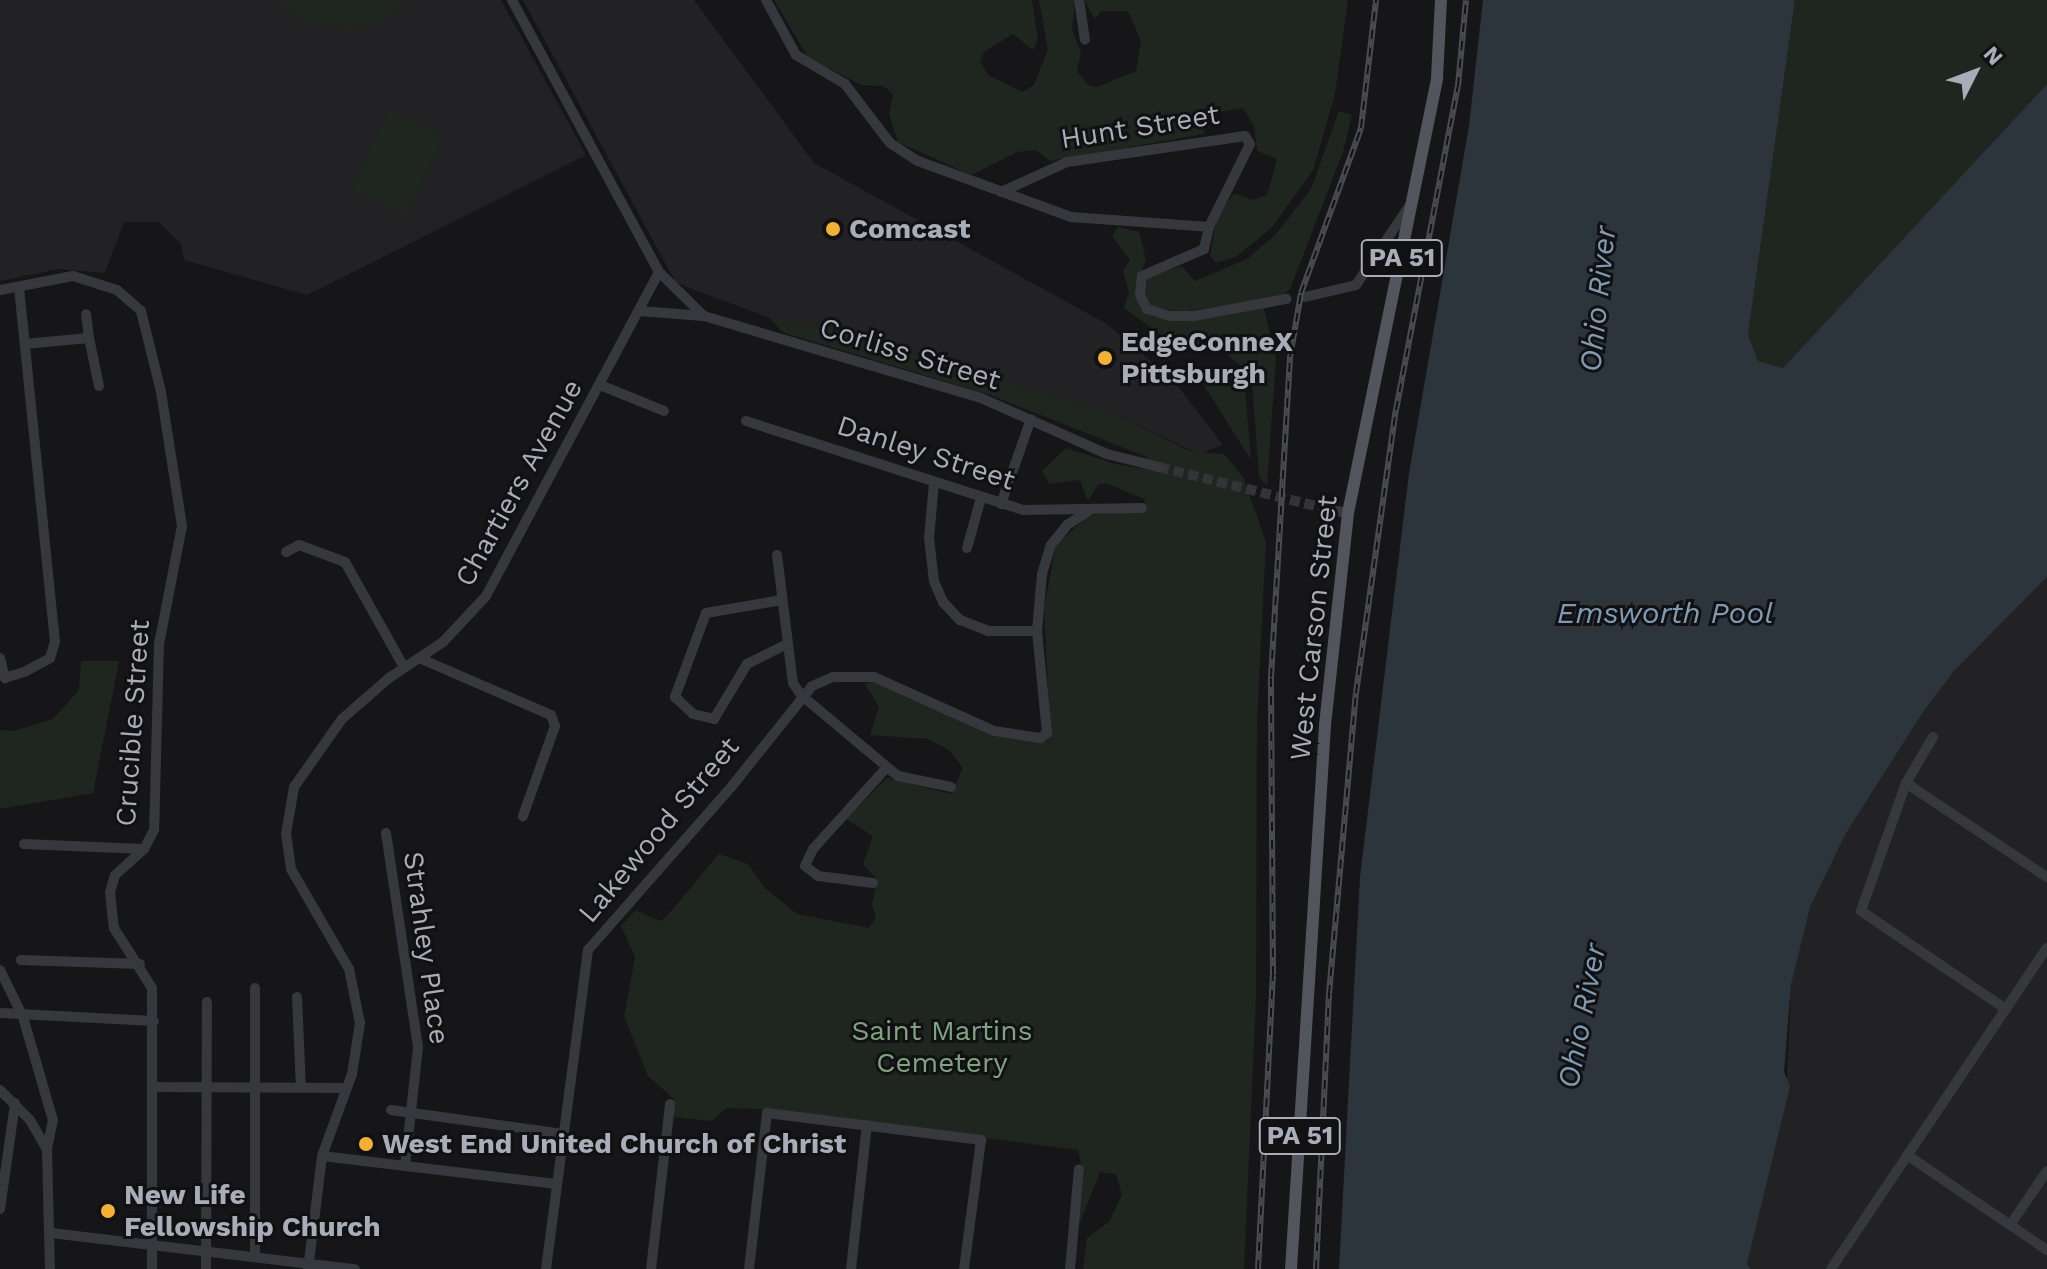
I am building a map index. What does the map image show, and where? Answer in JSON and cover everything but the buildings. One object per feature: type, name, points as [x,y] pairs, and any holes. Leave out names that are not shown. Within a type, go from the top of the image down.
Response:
[{"type":"main road","name":"West Carson Street","points":[[1291,1269],[1325,725],[1348,513],[1437,78],[1441,0]]},
{"type":"street","points":[[512,0],[659,272]]},
{"type":"street","points":[[766,0],[796,55],[857,95],[898,150],[1071,217],[1209,227],[1204,249],[1142,276],[1140,295],[1147,309],[1170,316],[1194,316],[1286,299]]},
{"type":"street","points":[[1079,0],[1085,40]]},
{"type":"street","name":"Hunt Street","points":[[1001,192],[1067,162],[1245,136],[1250,144],[1209,227]]},
{"type":"street","points":[[1305,297],[1356,285],[1414,200]]},
{"type":"street","name":"Chartiers Avenue","points":[[308,1266],[322,1156],[358,1047],[358,1004],[340,949],[298,888],[286,834],[289,802],[311,759],[342,719],[404,667],[443,642],[486,596],[659,272]]},
{"type":"street","name":"Corliss Street","points":[[659,272],[704,316],[981,398],[1107,454],[1159,467]]},
{"type":"street","name":"Crucible Street","points":[[0,290],[73,276],[127,296],[141,311],[161,392],[182,526],[159,644],[154,830],[144,849],[115,875],[110,901],[122,946],[140,964],[152,988],[152,1269]]},
{"type":"street","points":[[0,658],[5,678],[52,654],[19,287]]},
{"type":"street","points":[[639,311],[704,316]]},
{"type":"street","points":[[86,314],[99,386]]},
{"type":"street","points":[[25,344],[89,338]]},
{"type":"street","points":[[600,385],[664,411]]},
{"type":"street","points":[[1001,504],[1031,419]]},
{"type":"street","name":"Danley Street","points":[[746,421],[1023,510],[1142,508]]},
{"type":"street","points":[[934,483],[929,516],[932,567],[948,608],[988,631],[1037,631],[1042,574],[1051,545],[1067,525],[1092,509]]},
{"type":"street","points":[[967,548],[981,498]]},
{"type":"street","points":[[1327,509],[1348,513]]},
{"type":"street","points":[[286,552],[299,545],[334,558],[350,570],[404,667]]},
{"type":"street","points":[[777,555],[787,644],[801,695],[898,776],[951,787]]},
{"type":"street","points":[[782,600],[706,613],[675,697],[693,714],[714,719],[747,664],[787,644]]},
{"type":"street","name":"Lakewood Street","points":[[546,1269],[584,956],[732,786],[801,695],[833,677],[874,677],[994,731],[1040,738],[1047,733],[1037,631]]},
{"type":"street","points":[[419,658],[544,709],[555,726],[523,816]]},
{"type":"street","points":[[1933,737],[1906,783],[1861,911],[2006,1009]]},
{"type":"street","points":[[873,883],[808,871],[806,860],[887,767]]},
{"type":"street","points":[[1906,783],[2047,877]]},
{"type":"street","name":"Strahley Place","points":[[386,833],[418,1047],[405,1166]]},
{"type":"street","points":[[24,844],[144,849]]},
{"type":"street","points":[[1831,1269],[2047,948]]},
{"type":"street","points":[[21,960],[140,964]]},
{"type":"street","points":[[0,970],[23,1017],[53,1120],[47,1149],[50,1269]]},
{"type":"street","points":[[255,988],[255,1256]]},
{"type":"street","points":[[297,997],[301,1088]]},
{"type":"street","points":[[206,1269],[207,1002]]},
{"type":"street","points":[[0,1013],[23,1017],[154,1021]]},
{"type":"street","points":[[153,1087],[345,1088]]},
{"type":"street","points":[[0,1090],[15,1103],[47,1149]]},
{"type":"street","points":[[0,1209],[15,1103]]},
{"type":"street","points":[[651,1269],[670,1104]]},
{"type":"street","points":[[391,1110],[563,1134]]},
{"type":"street","points":[[749,1269],[767,1113],[981,1140],[964,1269]]},
{"type":"street","points":[[851,1269],[867,1125]]},
{"type":"street","points":[[1907,1155],[2047,1250]]},
{"type":"street","points":[[322,1156],[556,1184]]},
{"type":"street","points":[[1070,1269],[1079,1169]]},
{"type":"street","points":[[2010,1225],[2047,1171]]},
{"type":"street","points":[[51,1233],[255,1256],[308,1266],[355,1269]]},
{"type":"shaded area","points":[[0,0],[501,0],[586,155],[307,295],[184,260],[181,244],[159,222],[124,222],[105,273],[58,269],[0,281]]},
{"type":"shaded area","points":[[523,0],[694,0],[814,163],[1107,324],[1173,380],[1223,445],[1198,454],[1111,412],[821,326],[770,318],[676,283]]},
{"type":"shaded area","points":[[2047,577],[2047,1269],[1751,1269],[1747,1264],[1786,1100],[1791,985],[1809,907],[1845,835],[1923,712],[1954,671]]},
{"type":"green space","points":[[277,0],[408,0],[378,24],[354,30],[306,23]]},
{"type":"green space","points":[[774,0],[1032,0],[1038,39],[1033,50],[1013,34],[984,52],[980,62],[988,75],[1022,92],[1034,85],[1048,49],[1039,0],[1075,0],[1072,30],[1081,52],[1077,71],[1088,85],[1097,87],[1136,71],[1141,41],[1128,11],[1101,11],[1095,19],[1084,0],[1348,0],[1335,94],[1313,170],[1272,227],[1236,257],[1216,263],[1210,256],[1217,216],[1234,193],[1253,200],[1267,195],[1277,159],[1257,151],[1254,126],[1243,108],[1208,114],[1204,134],[1050,161],[1036,150],[1017,152],[971,175],[898,142],[889,114],[893,95],[884,86],[861,85],[808,57]]},
{"type":"green space","points":[[1795,0],[2047,0],[2047,84],[1783,368],[1758,361],[1748,335]]},
{"type":"green space","points":[[389,109],[444,135],[407,215],[351,190]]},
{"type":"green space","points":[[1339,111],[1352,115],[1343,152],[1290,289],[1282,296],[1182,312],[1151,306],[1144,297],[1148,276],[1182,266],[1195,281],[1247,259],[1276,234],[1311,189]]},
{"type":"green space","points":[[1118,227],[1139,232],[1146,260],[1140,274],[1146,312],[1154,317],[1200,320],[1264,308],[1276,359],[1267,485],[1259,477],[1252,381],[1246,370],[1223,351],[1182,350],[1124,308],[1129,292],[1123,271],[1130,260],[1112,237]]},
{"type":"green space","name":"Saint Martins Cemetery","points":[[770,318],[821,326],[1111,412],[1189,451],[1224,454],[1243,477],[1266,542],[1257,719],[1256,998],[1244,1269],[1083,1269],[1087,1238],[1109,1222],[1122,1195],[1116,1174],[1100,1172],[1078,1227],[1083,1172],[1078,1150],[762,1109],[726,1108],[712,1121],[674,1117],[674,1099],[648,1076],[624,1016],[635,957],[621,926],[636,910],[659,921],[665,918],[719,854],[748,864],[766,889],[797,914],[869,928],[876,917],[872,904],[877,880],[863,864],[873,836],[846,819],[887,778],[951,794],[963,768],[949,750],[928,739],[870,735],[879,707],[865,684],[874,681],[901,692],[992,736],[1038,742],[1050,733],[1044,608],[1056,545],[1089,515],[1147,510],[1144,499],[1106,483],[1098,485],[1088,501],[1080,480],[1049,484],[1042,471],[1066,448],[1115,464],[1157,471],[1147,457],[990,395],[782,332]]},
{"type":"green space","points":[[1212,366],[1234,373],[1245,388],[1251,460],[1202,382],[1201,372]]},
{"type":"green space","points":[[81,661],[119,661],[93,793],[0,809],[0,730],[14,731],[53,719],[79,690]]},
{"type":"water","name":"Emsworth Pool","points":[[1483,0],[1795,0],[1748,335],[1758,361],[1783,368],[2047,84],[2047,577],[1954,671],[1923,712],[1845,835],[1810,907],[1791,985],[1784,1072],[1790,1086],[1747,1264],[1751,1269],[1339,1269],[1360,877],[1409,473],[1469,126]]},
{"type":"tunnel","points":[[1159,467],[1327,509]]},
{"type":"railway","points":[[1258,1269],[1273,975],[1271,677],[1290,357],[1301,293],[1361,128],[1376,0]]},
{"type":"railway","points":[[1316,1269],[1329,994],[1356,693],[1396,410],[1458,86],[1466,0]]},
{"type":"place","name":"Comcast","points":[[833,229]]},
{"type":"place","name":"EdgeConneX Pittsburgh","points":[[1105,358]]},
{"type":"place","name":"West End United Church of Christ","points":[[366,1144]]},
{"type":"place","name":"New Life Fellowship Church","points":[[108,1211]]},
{"type":"water label","name":"Ohio River","points":[[1598,299]]},
{"type":"water label","name":"Ohio River","points":[[1582,1016]]}]
